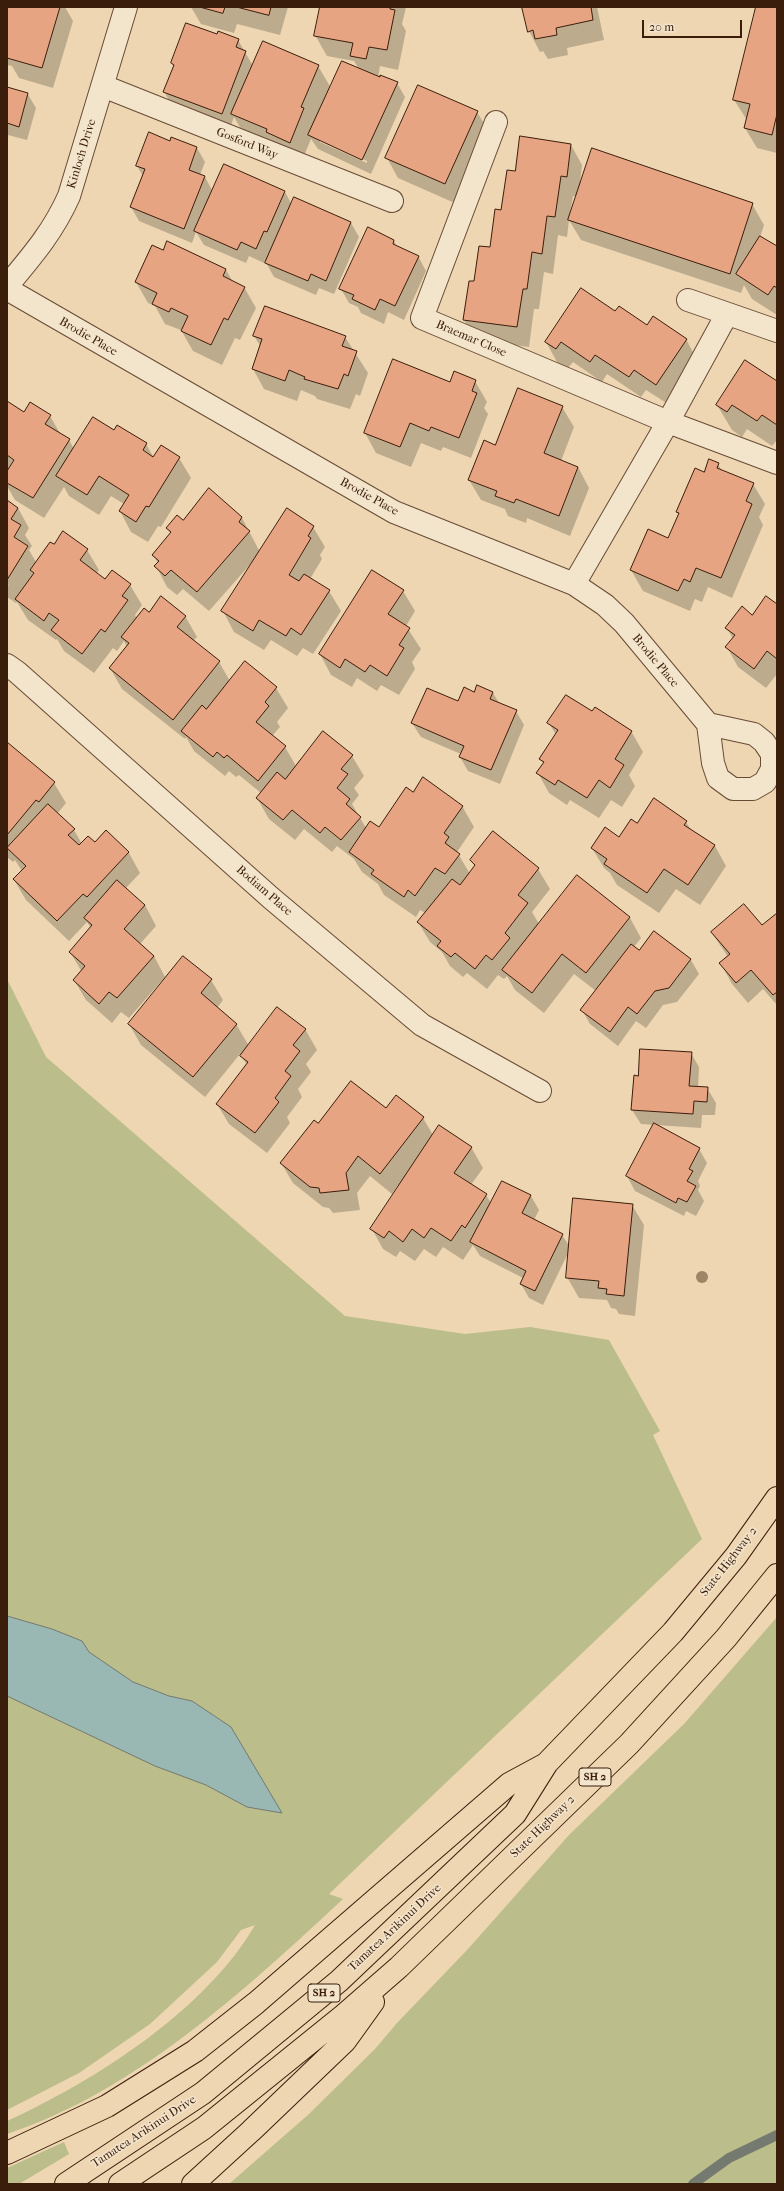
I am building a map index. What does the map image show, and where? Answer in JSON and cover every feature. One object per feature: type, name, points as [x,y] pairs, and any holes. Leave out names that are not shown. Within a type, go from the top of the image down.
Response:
[{"type":"highway","name":"State Highway 2","points":[[547,1763],[673,1632],[736,1556],[777,1498]]},
{"type":"highway","name":"State Highway 2","points":[[399,1967],[629,1744],[726,1638],[777,1575]]},
{"type":"highway","points":[[7,2153],[107,2106],[195,2051],[256,2003],[509,1784],[547,1763]]},
{"type":"highway","name":"Tamatea Arikinui Drive","points":[[66,2184],[203,2093],[339,1981],[515,1814],[547,1763]]},
{"type":"highway","points":[[193,2184],[345,2041],[399,1967]]},
{"type":"highway","name":"SH 2","points":[[120,2184],[204,2128],[344,2015],[399,1967]]},
{"type":"street","name":"Kinloch Drive","points":[[7,288],[40,248],[57,222],[69,196],[126,7]]},
{"type":"street","name":"Gosford Way","points":[[103,86],[392,201]]},
{"type":"street","name":"Braemar Close","points":[[496,122],[422,318],[668,422],[777,463]]},
{"type":"street","name":"Brodie Place","points":[[7,288],[394,512],[574,584],[605,605],[624,623],[708,724]]},
{"type":"street","points":[[688,300],[777,331]]},
{"type":"street","points":[[574,584],[668,422],[727,314]]},
{"type":"street","name":"Bodiam Place","points":[[7,665],[18,672],[271,898],[422,1025],[540,1091]]},
{"type":"green space","points":[[7,979],[46,1057],[345,1316],[465,1334],[530,1327],[609,1340],[660,1431],[653,1435],[702,1539],[329,1894],[343,1899],[228,2002],[144,2065],[100,2092],[54,2115],[7,2134],[7,2121],[41,2105],[111,2064],[146,2040],[178,2014],[208,1986],[234,1956],[255,1925],[241,1930],[217,1962],[150,2024],[79,2073],[7,2110]]},
{"type":"green space","points":[[777,1617],[777,2184],[229,2184],[309,2114],[375,2049],[397,2023],[468,1949],[569,1835],[684,1724]]},
{"type":"green space","points":[[64,2142],[69,2154],[19,2184],[7,2184],[7,2168]]},
{"type":"water","points":[[7,1616],[52,1629],[82,1641],[89,1652],[133,1682],[169,1696],[192,1701],[231,1727],[282,1813],[247,1807],[206,1785],[155,1766],[7,1696]]},
{"type":"building","points":[[7,7],[60,7],[42,68],[7,58]]},
{"type":"building","points":[[200,7],[225,7],[223,13]]},
{"type":"building","points":[[237,7],[271,7],[269,15]]},
{"type":"building","points":[[320,7],[390,7],[390,9],[395,10],[387,50],[369,47],[366,59],[350,56],[353,43],[314,36]]},
{"type":"building","points":[[522,7],[591,7],[593,20],[556,28],[557,35],[535,39],[533,30],[528,32]]},
{"type":"building","points":[[756,7],[777,7],[777,114],[772,135],[744,128],[750,104],[733,100]]},
{"type":"building","points":[[186,23],[217,34],[218,31],[239,39],[236,47],[246,51],[222,114],[163,92],[174,65],[171,63]]},
{"type":"building","points":[[263,41],[319,65],[301,107],[304,108],[290,143],[266,132],[267,129],[231,114]]},
{"type":"building","points":[[342,61],[380,77],[380,75],[398,82],[362,160],[308,135]]},
{"type":"building","points":[[418,85],[478,111],[445,184],[385,158]]},
{"type":"building","points":[[7,87],[28,93],[19,127],[7,123]]},
{"type":"building","points":[[149,132],[170,141],[171,137],[197,147],[189,170],[205,176],[184,229],[130,207],[145,169],[136,166]]},
{"type":"building","points":[[520,136],[571,144],[567,177],[561,176],[555,217],[547,216],[542,254],[532,252],[527,289],[523,289],[517,327],[463,320],[469,281],[474,281],[479,246],[490,247],[495,209],[501,210],[507,170],[515,171]]},
{"type":"building","points":[[592,148],[753,203],[730,274],[568,220]]},
{"type":"building","points":[[224,164],[285,191],[267,232],[264,231],[256,249],[241,242],[237,250],[194,231]]},
{"type":"building","points":[[294,197],[351,222],[326,281],[311,274],[308,281],[265,263]]},
{"type":"building","points":[[368,227],[394,240],[393,244],[419,256],[395,306],[380,299],[375,310],[352,299],[354,295],[339,289]]},
{"type":"building","points":[[760,236],[777,246],[777,288],[774,286],[768,295],[736,274]]},
{"type":"building","points":[[167,241],[226,269],[223,276],[245,287],[228,320],[224,318],[211,345],[181,331],[188,316],[171,308],[169,312],[152,304],[157,293],[135,282],[152,245],[163,250]]},
{"type":"building","points":[[581,288],[615,311],[619,306],[647,325],[653,316],[687,339],[656,385],[634,370],[629,377],[595,355],[590,362],[561,342],[556,349],[545,342]]},
{"type":"building","points":[[265,306],[346,336],[342,346],[357,351],[348,376],[344,374],[338,389],[304,379],[305,377],[289,370],[285,381],[252,369],[262,339],[253,336]]},
{"type":"building","points":[[393,359],[450,382],[454,371],[476,380],[472,391],[477,393],[459,438],[431,427],[429,431],[410,423],[400,447],[364,433]]},
{"type":"building","points":[[745,360],[777,381],[777,425],[762,415],[757,421],[732,405],[727,412],[716,405]]},
{"type":"building","points":[[518,388],[563,406],[544,453],[578,467],[559,516],[516,499],[514,503],[495,496],[497,491],[468,480],[484,440],[495,445]]},
{"type":"building","points":[[7,401],[24,412],[30,402],[51,415],[45,424],[70,439],[33,498],[7,483],[7,471],[14,460],[7,455]]},
{"type":"building","points":[[93,417],[114,430],[117,425],[147,443],[143,450],[153,457],[161,445],[180,457],[149,507],[146,506],[136,522],[119,511],[129,495],[99,476],[87,495],[56,476]]},
{"type":"building","points":[[709,459],[719,463],[717,468],[754,483],[746,501],[752,504],[721,578],[696,568],[690,582],[684,579],[678,591],[630,570],[648,529],[668,538],[679,513],[676,512],[695,468],[704,472]]},
{"type":"building","points":[[209,488],[242,517],[239,522],[250,531],[197,592],[171,570],[165,576],[154,566],[159,561],[152,555],[171,532],[166,528],[177,515],[183,520]]},
{"type":"building","points":[[7,500],[18,508],[11,519],[21,525],[14,537],[28,546],[7,580]]},
{"type":"building","points":[[287,508],[314,526],[308,536],[311,538],[289,575],[299,581],[304,574],[330,590],[301,635],[291,628],[286,636],[259,620],[253,631],[221,611]]},
{"type":"building","points":[[63,531],[88,549],[80,560],[105,579],[112,570],[131,584],[122,596],[128,600],[105,632],[101,629],[82,654],[51,630],[59,620],[49,613],[44,621],[15,599],[34,573],[30,570],[50,542],[54,544]]},
{"type":"building","points":[[372,570],[404,590],[388,614],[410,628],[399,645],[404,648],[387,676],[370,665],[365,672],[345,659],[340,668],[319,654]]},
{"type":"building","points":[[161,596],[186,616],[177,627],[220,661],[173,720],[109,668],[129,643],[121,637],[144,608],[149,612]]},
{"type":"building","points":[[766,596],[777,604],[777,659],[767,651],[754,669],[725,647],[735,635],[725,628],[742,606],[752,615]]},
{"type":"building","points":[[245,661],[277,687],[265,702],[269,706],[256,722],[286,746],[258,781],[227,755],[224,758],[217,752],[213,757],[181,731],[202,705],[206,709]]},
{"type":"building","points":[[477,685],[493,692],[490,699],[517,710],[491,770],[459,757],[464,746],[411,723],[427,688],[458,701],[464,687],[474,692]]},
{"type":"building","points":[[566,695],[592,711],[595,707],[632,731],[615,759],[624,765],[610,788],[599,780],[587,798],[558,780],[555,785],[536,773],[544,762],[539,759],[558,730],[547,723]]},
{"type":"building","points":[[323,731],[353,755],[341,769],[348,774],[337,788],[350,799],[346,804],[361,817],[341,840],[325,827],[320,833],[292,810],[283,820],[256,798],[277,772],[285,779]]},
{"type":"building","points":[[7,742],[55,782],[39,802],[36,800],[7,835]]},
{"type":"building","points":[[423,777],[463,806],[444,833],[449,837],[445,843],[460,854],[445,874],[435,868],[415,896],[408,890],[404,897],[371,874],[374,870],[349,852],[370,821],[379,827],[406,787],[413,792]]},
{"type":"building","points":[[654,798],[687,821],[684,825],[715,845],[688,885],[664,869],[647,893],[604,864],[607,859],[591,848],[605,827],[619,837],[631,819],[637,823]]},
{"type":"building","points":[[48,804],[75,829],[68,835],[79,845],[88,836],[95,842],[106,830],[129,852],[87,897],[83,894],[57,921],[13,879],[26,866],[7,848]]},
{"type":"building","points":[[493,831],[539,868],[518,895],[528,903],[505,933],[510,938],[492,960],[486,955],[475,969],[455,953],[451,957],[437,946],[441,941],[417,922],[452,879],[460,885],[475,865],[470,860]]},
{"type":"building","points":[[577,875],[630,917],[586,973],[562,954],[532,993],[502,970]]},
{"type":"building","points":[[117,880],[145,905],[124,929],[154,956],[117,998],[109,992],[99,1004],[73,980],[85,966],[69,952],[92,925],[84,918]]},
{"type":"building","points":[[744,904],[762,925],[777,913],[777,992],[773,995],[751,970],[736,983],[719,963],[730,954],[711,932]]},
{"type":"building","points":[[654,931],[691,959],[669,988],[655,991],[637,1014],[628,1007],[610,1032],[580,1010],[631,944],[639,950]]},
{"type":"building","points":[[183,956],[212,979],[201,993],[237,1024],[193,1077],[128,1024]]},
{"type":"building","points":[[277,1007],[306,1029],[293,1045],[300,1051],[285,1071],[291,1076],[275,1098],[279,1102],[255,1133],[216,1104],[248,1062],[240,1056]]},
{"type":"building","points":[[640,1049],[692,1052],[689,1086],[708,1087],[707,1102],[694,1101],[693,1114],[631,1110],[634,1075],[638,1076]]},
{"type":"building","points":[[351,1081],[386,1108],[396,1095],[424,1117],[380,1174],[358,1156],[346,1173],[349,1190],[320,1193],[319,1188],[310,1187],[280,1163],[314,1120],[318,1123]]},
{"type":"building","points":[[654,1123],[700,1148],[689,1169],[693,1171],[687,1181],[696,1186],[687,1202],[678,1198],[676,1203],[626,1176]]},
{"type":"building","points":[[439,1125],[472,1147],[454,1173],[487,1194],[465,1228],[462,1225],[451,1241],[431,1228],[424,1238],[412,1229],[403,1242],[389,1231],[384,1238],[370,1229]]},
{"type":"building","points":[[502,1181],[531,1195],[522,1213],[563,1234],[535,1291],[520,1284],[526,1271],[470,1242]]},
{"type":"building","points":[[573,1198],[633,1204],[624,1296],[606,1294],[607,1289],[598,1288],[599,1281],[566,1278]]},
{"type":"waterway","points":[[693,2184],[729,2158],[777,2135]]}]
